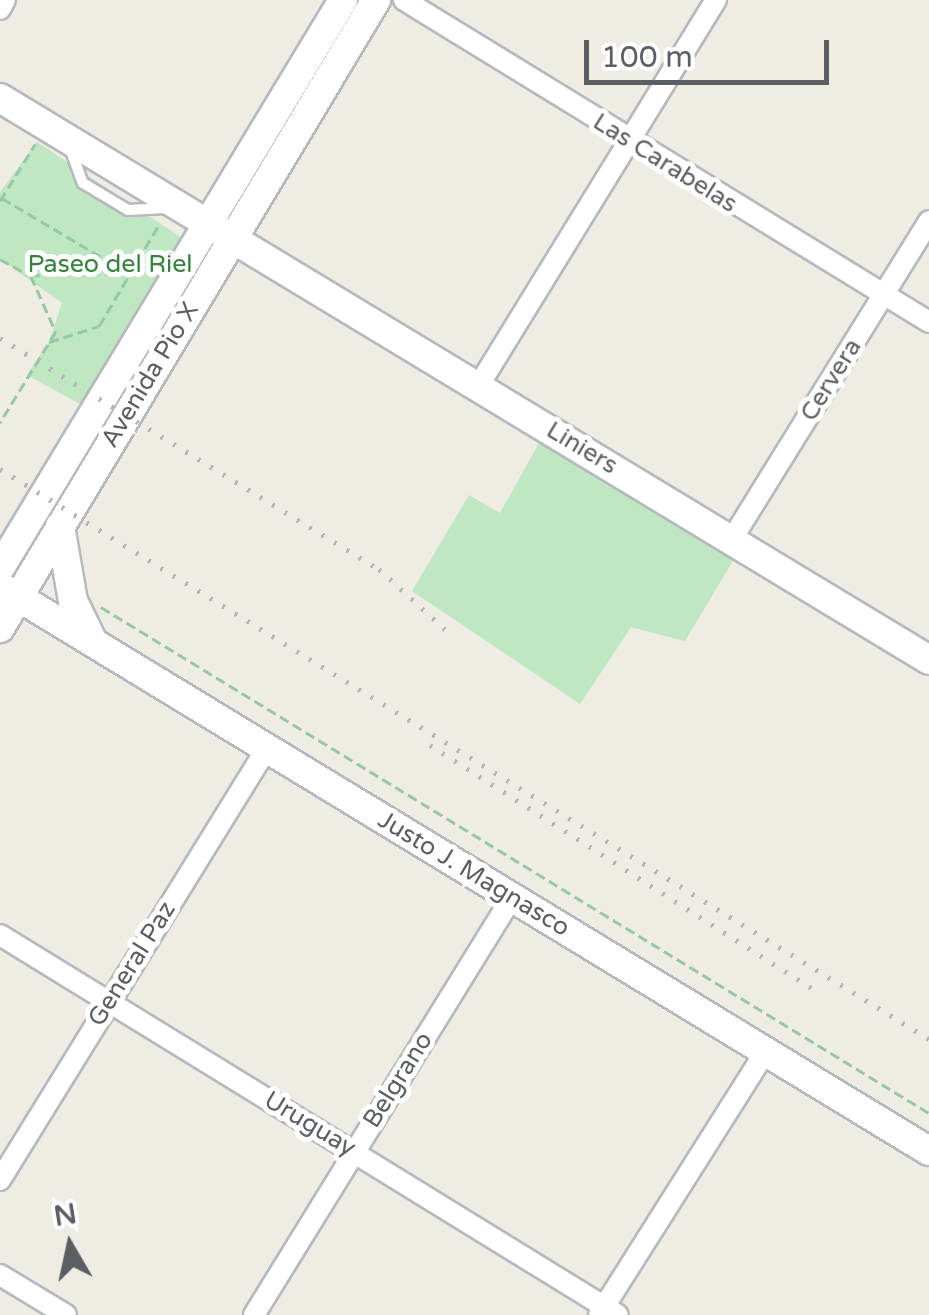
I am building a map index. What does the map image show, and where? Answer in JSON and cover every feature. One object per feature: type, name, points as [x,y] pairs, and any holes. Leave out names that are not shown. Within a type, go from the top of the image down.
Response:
[{"type":"main road","name":"Avenida Pio X","points":[[0,568],[343,0]]},
{"type":"main road","name":"Avenida Pio X","points":[[0,628],[9,591],[60,526],[376,0]]},
{"type":"main road","name":"Liniers","points":[[0,98],[929,660]]},
{"type":"main road","points":[[0,523],[32,512]]},
{"type":"main road","points":[[60,526],[70,589],[94,643]]},
{"type":"main road","name":"Justo J. Magnasco","points":[[9,591],[929,1150]]},
{"type":"street","points":[[0,9],[6,0]]},
{"type":"street","name":"Las Carabelas","points":[[404,0],[929,322]]},
{"type":"street","points":[[478,385],[716,0]]},
{"type":"street","name":"Cervera","points":[[732,539],[929,221]]},
{"type":"street","name":"General Paz","points":[[0,1180],[266,748]]},
{"type":"street","name":"Belgrano","points":[[254,1315],[512,897]]},
{"type":"street","name":"Uruguay","points":[[0,936],[354,1151],[607,1312]]},
{"type":"street","points":[[607,1312],[766,1051]]},
{"type":"street","points":[[0,1275],[66,1315]]},
{"type":"path","points":[[56,132],[1,200],[130,274]]},
{"type":"path","points":[[49,342],[99,326],[160,222],[182,208]]},
{"type":"path","points":[[0,259],[31,276],[130,274]]},
{"type":"path","points":[[0,423],[49,342],[56,320],[31,276]]},
{"type":"path","points":[[70,589],[929,1112]]},
{"type":"green space","name":"Paseo del Riel","points":[[37,142],[194,246],[93,411],[27,375],[49,342],[62,303],[0,259],[0,192]]},
{"type":"green space","points":[[539,443],[734,559],[685,641],[631,627],[580,704],[412,591],[469,495],[500,513]]},
{"type":"railway","points":[[0,338],[379,569],[449,633]]},
{"type":"railway","points":[[0,469],[929,1039]]},
{"type":"railway","points":[[430,745],[818,992]]}]
